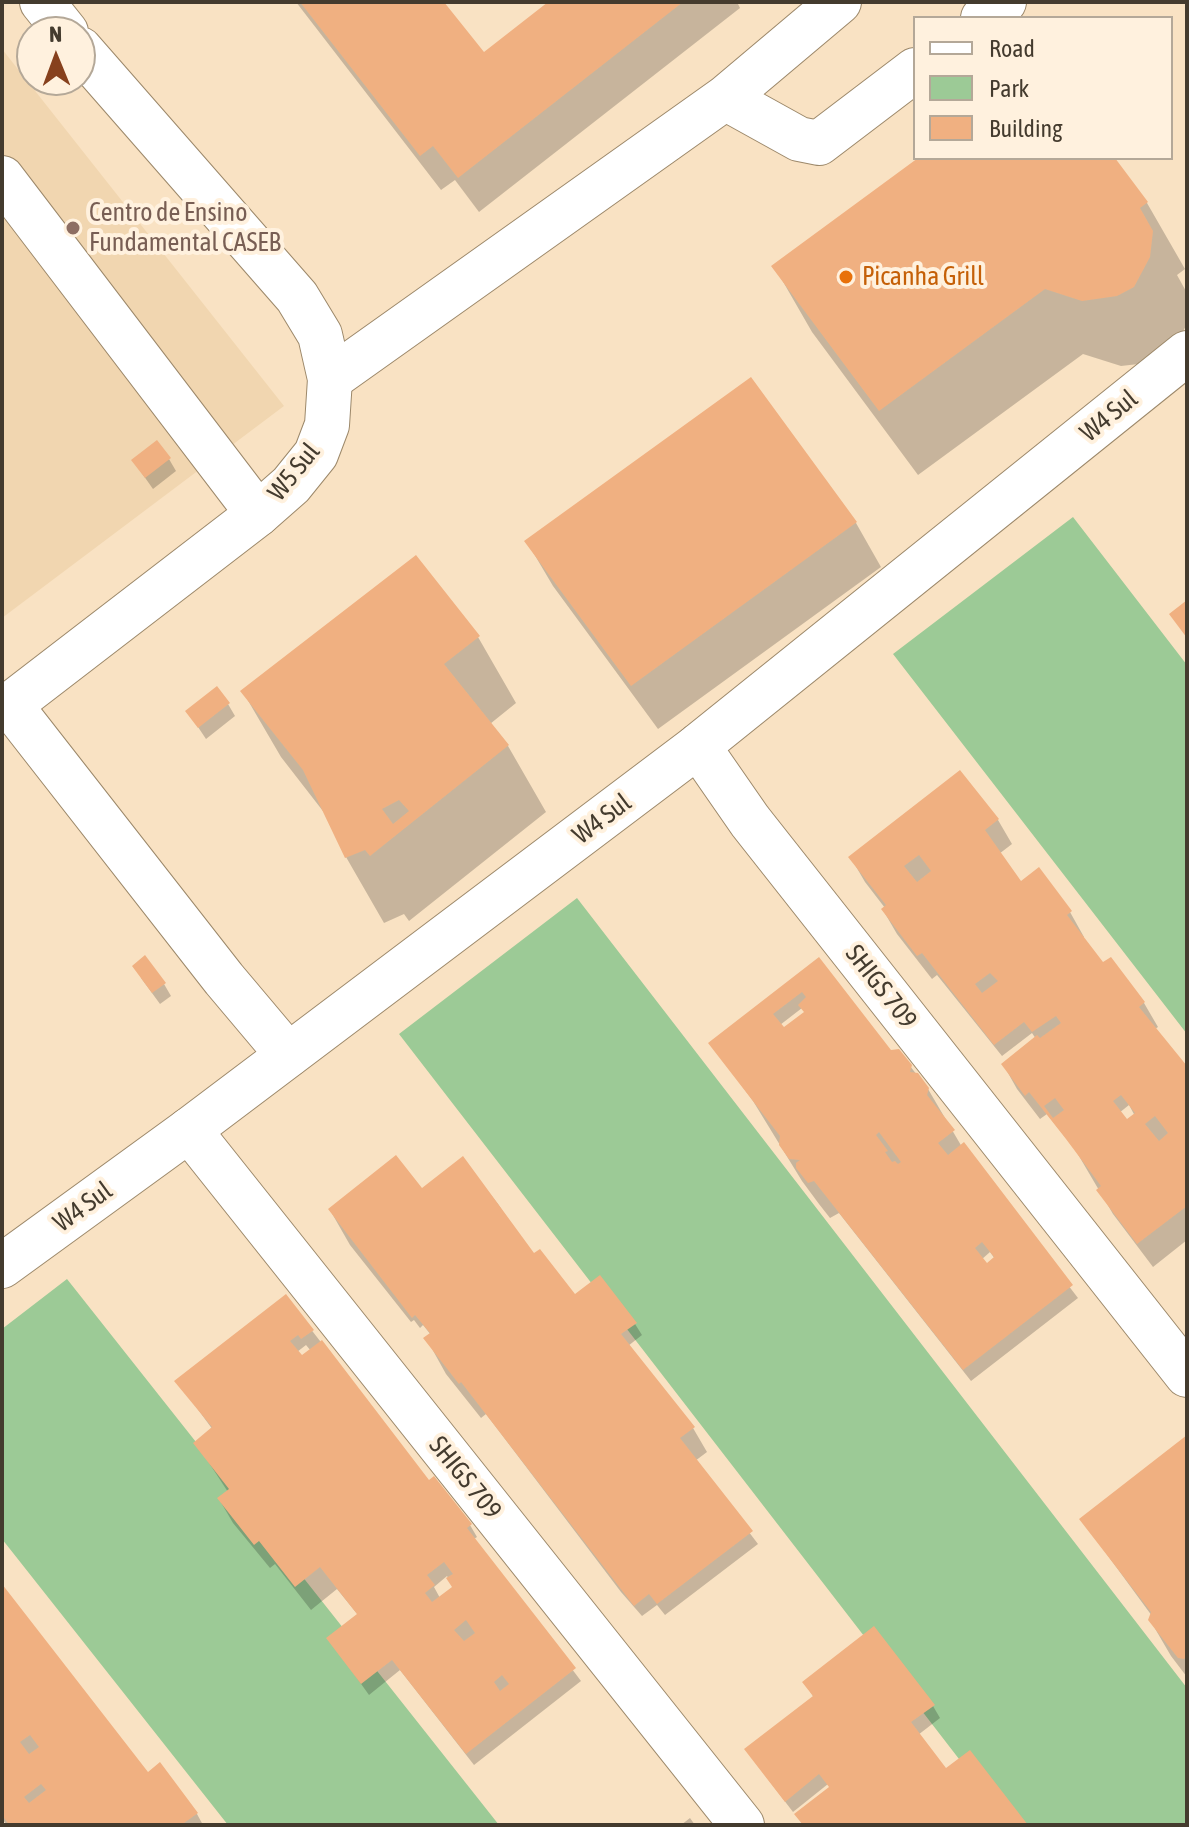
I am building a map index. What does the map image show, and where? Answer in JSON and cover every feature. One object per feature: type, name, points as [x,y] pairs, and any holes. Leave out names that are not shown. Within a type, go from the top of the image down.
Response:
[{"type":"main road","points":[[986,16],[1004,2]]},
{"type":"main road","points":[[330,379],[725,98],[814,9]]},
{"type":"main road","name":"W5 Sul","points":[[6,708],[258,514],[291,485],[316,454],[327,425],[330,379],[320,335],[297,297],[96,67]]},
{"type":"main road","points":[[725,98],[799,139],[819,143],[913,72]]},
{"type":"main road","points":[[2,178],[258,514]]},
{"type":"main road","name":"W4 Sul","points":[[2,1266],[189,1130],[698,746],[1187,353]]},
{"type":"main road","points":[[6,708],[288,1055]]},
{"type":"main road","name":"SHIGS 709","points":[[698,746],[750,821],[1187,1375]]},
{"type":"main road","name":"SHIGS 709","points":[[189,1130],[742,1825]]},
{"type":"shaded area","name":"Centro de Ensino Fundamental CASEB","points":[[2,49],[16,67],[16,96],[39,96],[284,406],[2,618]]},
{"type":"green space","points":[[1073,517],[1187,665],[1187,1034],[893,654]]},
{"type":"green space","points":[[577,898],[1187,1688],[1187,1825],[1010,1825],[399,1034]]},
{"type":"green space","points":[[67,1279],[499,1825],[228,1825],[2,1539],[2,1329]]},
{"type":"building","points":[[300,2],[444,2],[484,52],[548,2],[683,2],[458,178],[433,146],[420,156]]},
{"type":"building","points":[[915,160],[1116,160],[1148,202],[1140,208],[1153,231],[1150,257],[1134,287],[1117,296],[1082,301],[1045,289],[879,411],[771,266]]},
{"type":"building","points":[[751,377],[857,522],[631,686],[524,541]]},
{"type":"building","points":[[157,440],[171,458],[145,478],[131,460]]},
{"type":"building","points":[[416,555],[480,636],[444,664],[509,745],[370,856],[365,850],[345,858],[303,770],[240,691]],"holes":[[[399,800],[409,811],[393,824],[382,809]]]},
{"type":"building","points":[[1187,600],[1187,638],[1169,614]]},
{"type":"building","points":[[217,686],[230,703],[198,728],[185,711]]},
{"type":"building","points":[[960,770],[999,819],[985,830],[1021,881],[1039,867],[1072,911],[1067,915],[1103,962],[1111,957],[1145,1002],[1139,1007],[1187,1066],[1187,1206],[1137,1244],[1096,1190],[1101,1186],[1066,1139],[1029,1092],[1025,1096],[1001,1064],[1037,1035],[1040,1038],[1061,1023],[1056,1016],[1032,1032],[1024,1022],[994,1045],[922,953],[917,956],[881,909],[886,905],[848,857]],"holes":[[[919,855],[931,871],[917,882],[904,866]],[[990,973],[998,981],[982,993],[975,984]],[[1121,1095],[1135,1113],[1127,1119],[1113,1101]],[[1055,1098],[1064,1110],[1053,1118],[1044,1106]],[[1155,1116],[1168,1133],[1159,1141],[1145,1124]]]},
{"type":"building","points":[[145,955],[166,983],[152,993],[132,966]]},
{"type":"building","points":[[819,957],[891,1050],[899,1049],[912,1065],[910,1072],[918,1073],[929,1088],[927,1095],[955,1130],[938,1143],[948,1155],[964,1142],[1073,1285],[963,1370],[814,1181],[808,1183],[796,1168],[800,1160],[789,1159],[779,1145],[780,1136],[708,1043]],"holes":[[[802,992],[806,997],[798,1005],[804,1012],[784,1027],[773,1014]],[[879,1132],[901,1162],[892,1162],[876,1135]],[[982,1242],[994,1257],[987,1263],[975,1248]]]},
{"type":"building","points":[[396,1155],[422,1188],[463,1156],[534,1253],[540,1249],[575,1294],[600,1275],[637,1323],[621,1334],[695,1427],[680,1438],[753,1531],[657,1604],[649,1594],[634,1606],[461,1382],[459,1384],[423,1338],[430,1333],[415,1315],[412,1318],[328,1209]]},
{"type":"building","points":[[286,1294],[314,1330],[301,1339],[298,1335],[290,1341],[302,1355],[322,1340],[429,1480],[434,1476],[472,1524],[467,1528],[576,1668],[466,1754],[392,1660],[361,1684],[326,1638],[357,1614],[320,1567],[295,1587],[259,1541],[254,1545],[217,1498],[229,1489],[193,1443],[212,1427],[174,1381]],"holes":[[[444,1562],[453,1574],[446,1578],[452,1587],[432,1602],[425,1593],[435,1585],[427,1575]],[[466,1620],[475,1633],[464,1641],[454,1630]],[[502,1675],[509,1684],[500,1691],[494,1682]]]},
{"type":"building","points":[[1187,1435],[1187,1656],[1184,1659],[1178,1658],[1148,1620],[1151,1612],[1079,1519]]},
{"type":"building","points":[[2,1584],[148,1772],[160,1762],[198,1813],[184,1823],[186,1825],[9,1825],[2,1815]],"holes":[[[30,1735],[39,1747],[29,1754],[20,1742]],[[41,1784],[46,1790],[29,1803],[24,1797]]]},
{"type":"building","points":[[874,1626],[935,1705],[911,1722],[946,1768],[970,1750],[1028,1825],[803,1825],[794,1814],[829,1787],[819,1774],[785,1802],[744,1749],[813,1696],[802,1682]]},
{"type":"place","name":"Centro de Ensino Fundamental CASEB","points":[[73,228]]},
{"type":"place","name":"Picanha Grill","points":[[846,277]]}]
